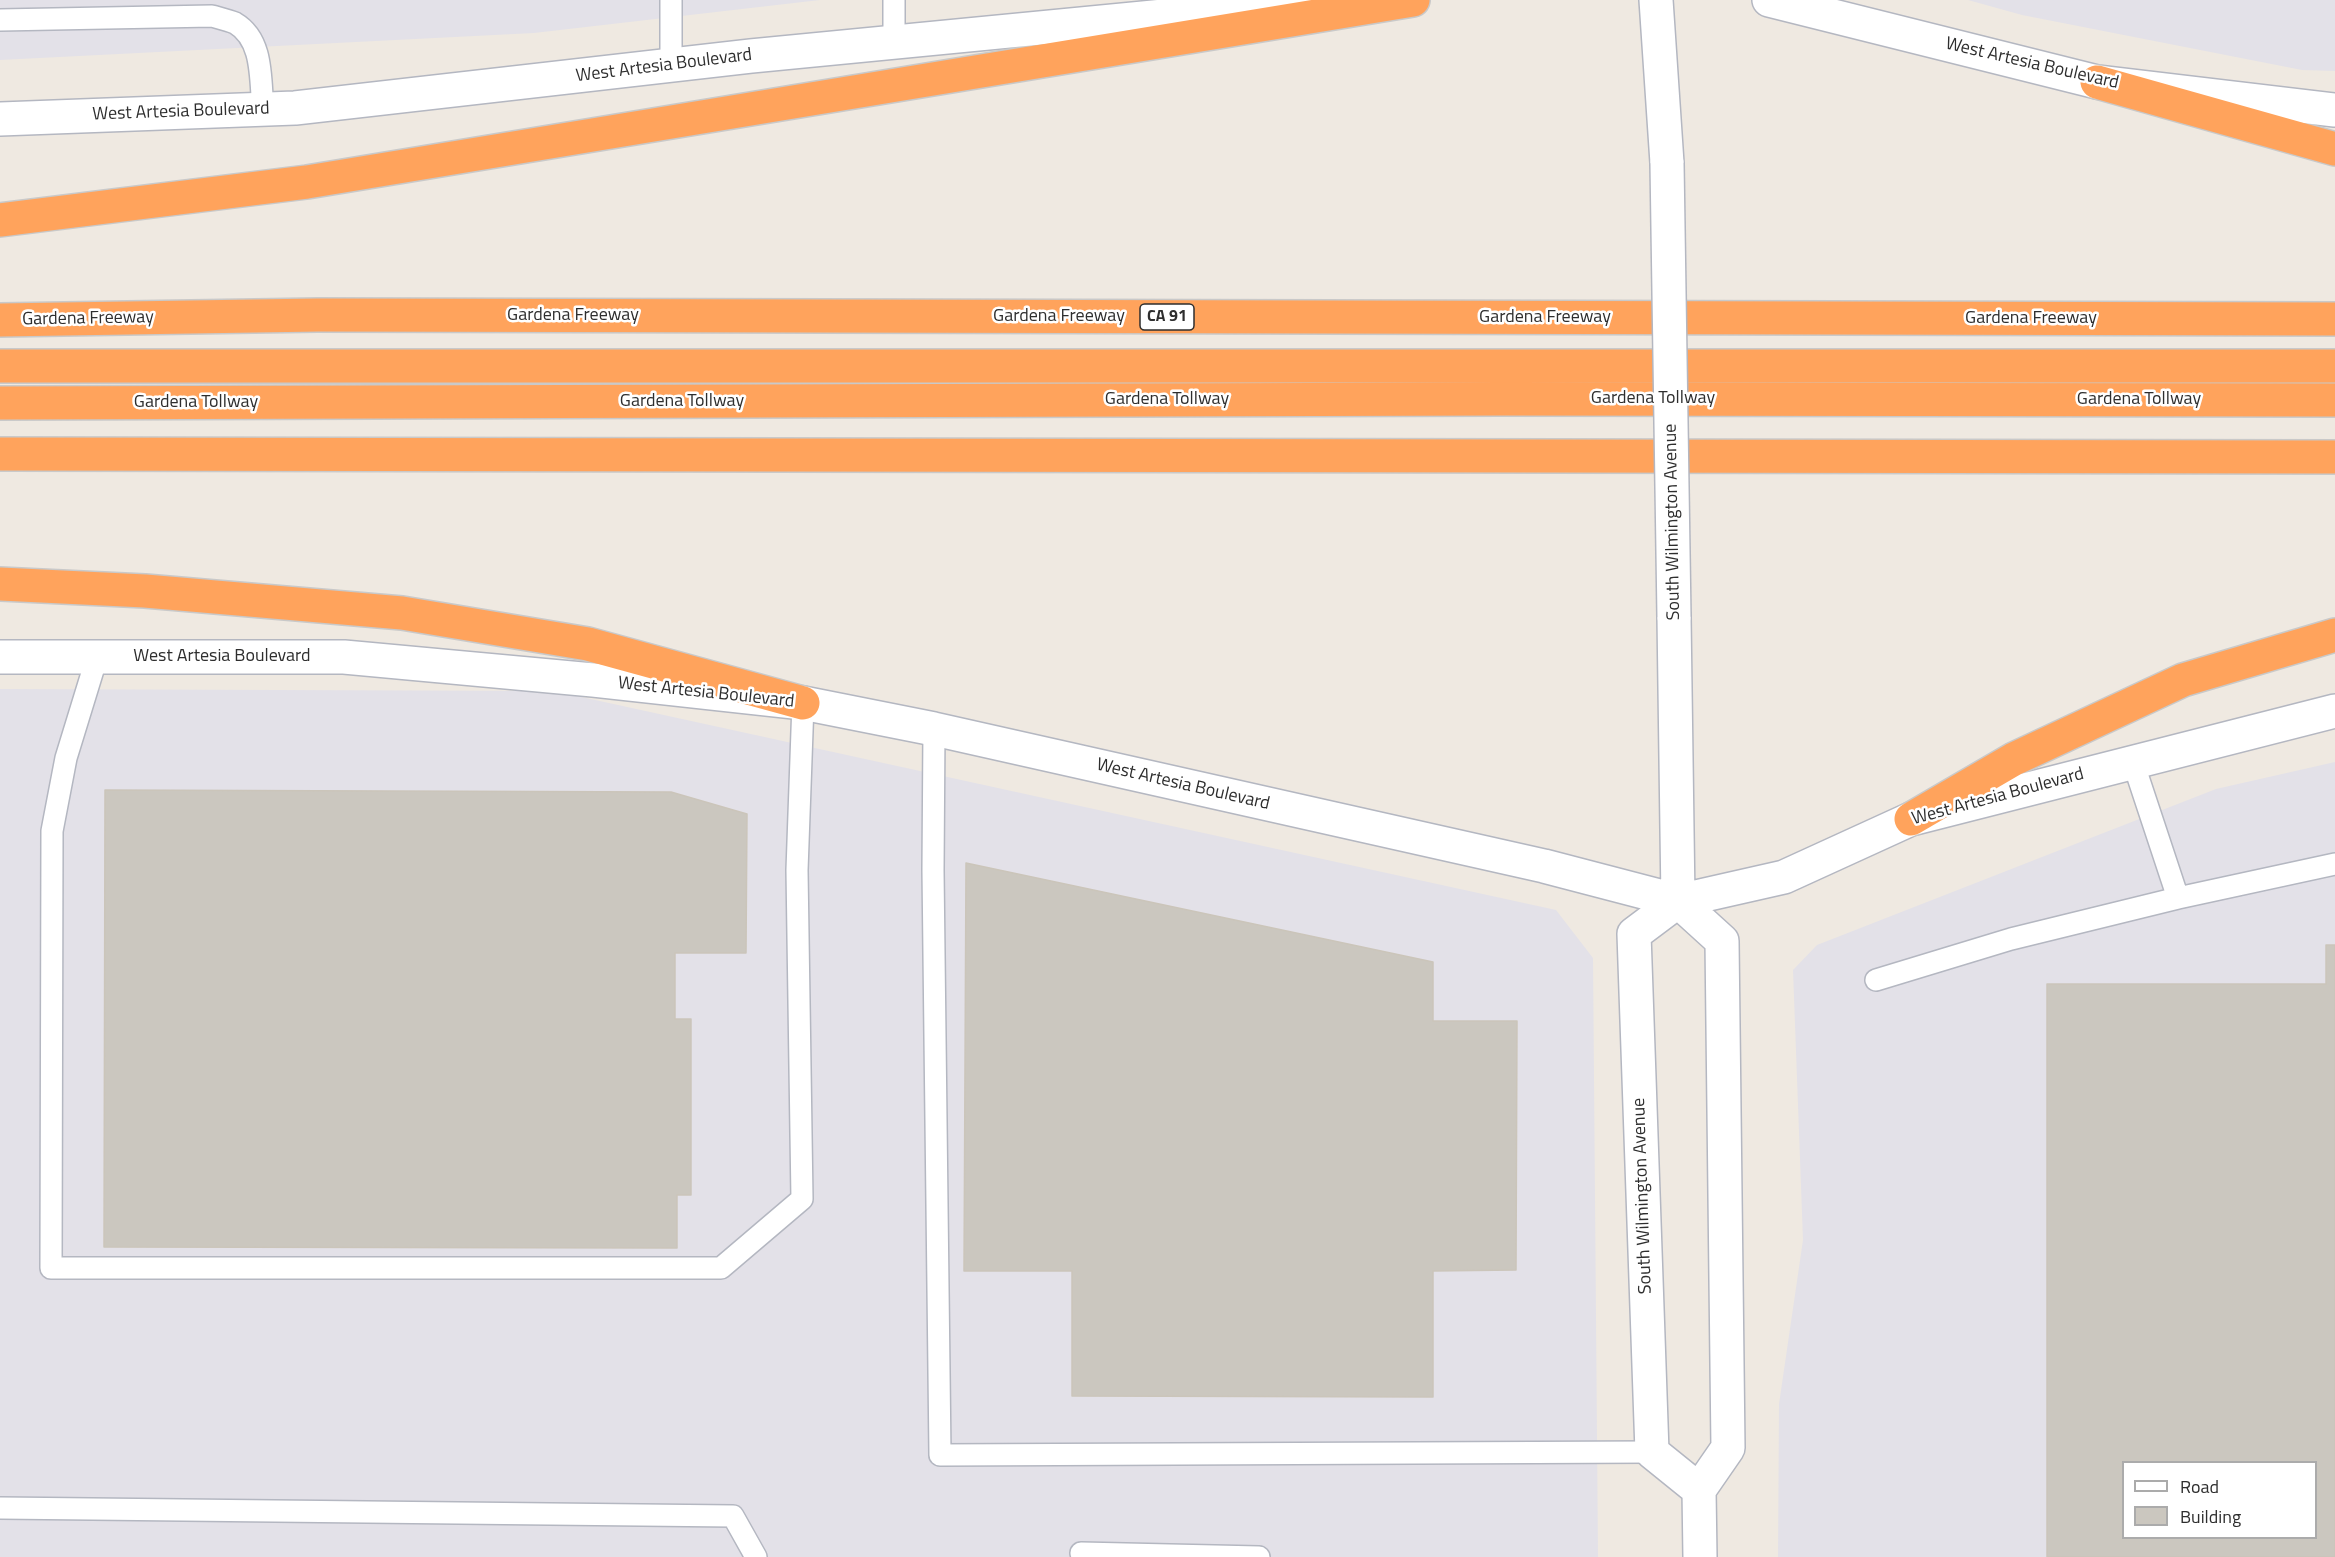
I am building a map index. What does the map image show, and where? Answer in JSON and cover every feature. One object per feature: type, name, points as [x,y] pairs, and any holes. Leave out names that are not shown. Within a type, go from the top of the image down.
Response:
[{"type":"highway","points":[[0,220],[307,182],[1413,0]]},
{"type":"highway","points":[[2097,82],[2335,149]]},
{"type":"highway","name":"Gardena Freeway","points":[[0,320],[318,315],[2335,319]]},
{"type":"highway","name":"Gardena Tollway","points":[[0,366],[2335,366]]},
{"type":"highway","name":"Gardena Tollway","points":[[0,403],[1503,399],[2335,400]]},
{"type":"highway","points":[[0,454],[2335,457]]},
{"type":"highway","points":[[0,584],[145,591],[402,613],[588,644],[803,703]]},
{"type":"highway","points":[[1911,819],[2014,759],[2183,680],[2335,635]]},
{"type":"main road","name":"West Artesia Boulevard","points":[[0,119],[295,108],[671,65],[1328,0]]},
{"type":"main road","name":"South Wilmington Avenue","points":[[1652,1452],[1634,934],[1678,901],[1667,163],[1656,0]]},
{"type":"main road","name":"West Artesia Boulevard","points":[[1768,0],[2097,82],[2335,110]]},
{"type":"main road","name":"West Artesia Boulevard","points":[[0,657],[344,657],[593,680],[803,703],[934,729],[1544,866],[1678,901],[1784,877],[1911,819],[2335,711]]},
{"type":"main road","points":[[1678,901],[1722,941],[1728,1448],[1699,1490],[1700,1557]]},
{"type":"main road","points":[[1652,1452],[1699,1490]]},
{"type":"lane","points":[[671,0],[671,65]]},
{"type":"lane","points":[[894,0],[894,42]]},
{"type":"lane","points":[[0,20],[212,16],[234,22],[247,32],[257,47],[263,110]]},
{"type":"lane","points":[[98,657],[66,758],[52,831],[51,1268],[721,1268],[802,1199],[797,870],[803,703]]},
{"type":"lane","points":[[934,729],[933,870],[940,1455],[1652,1452]]},
{"type":"lane","points":[[2133,762],[2178,898]]},
{"type":"lane","points":[[1876,980],[2011,939],[2178,898],[2335,864]]},
{"type":"lane","points":[[0,1508],[733,1516],[756,1557]]},
{"type":"lane","points":[[1081,1553],[1259,1557]]},
{"type":"shaded area","points":[[0,0],[820,0],[534,33],[0,60]]},
{"type":"shaded area","points":[[1968,0],[2335,0],[2335,71],[2302,70],[2022,15]]},
{"type":"shaded area","points":[[0,689],[554,691],[1556,910],[1593,958],[1598,1557],[0,1557]]},
{"type":"shaded area","points":[[2335,762],[2335,1557],[1778,1557],[1779,1404],[1803,1240],[1793,970],[1817,945],[2216,789]]},
{"type":"building","points":[[105,790],[671,792],[747,814],[746,953],[675,953],[675,1019],[691,1019],[691,1195],[677,1195],[677,1248],[104,1247]]},
{"type":"building","points":[[966,863],[1433,962],[1433,1021],[1517,1021],[1516,1270],[1433,1271],[1433,1397],[1072,1396],[1072,1271],[964,1271]]},
{"type":"building","points":[[2326,945],[2335,945],[2335,1557],[2047,1557],[2047,984],[2326,984]]}]
